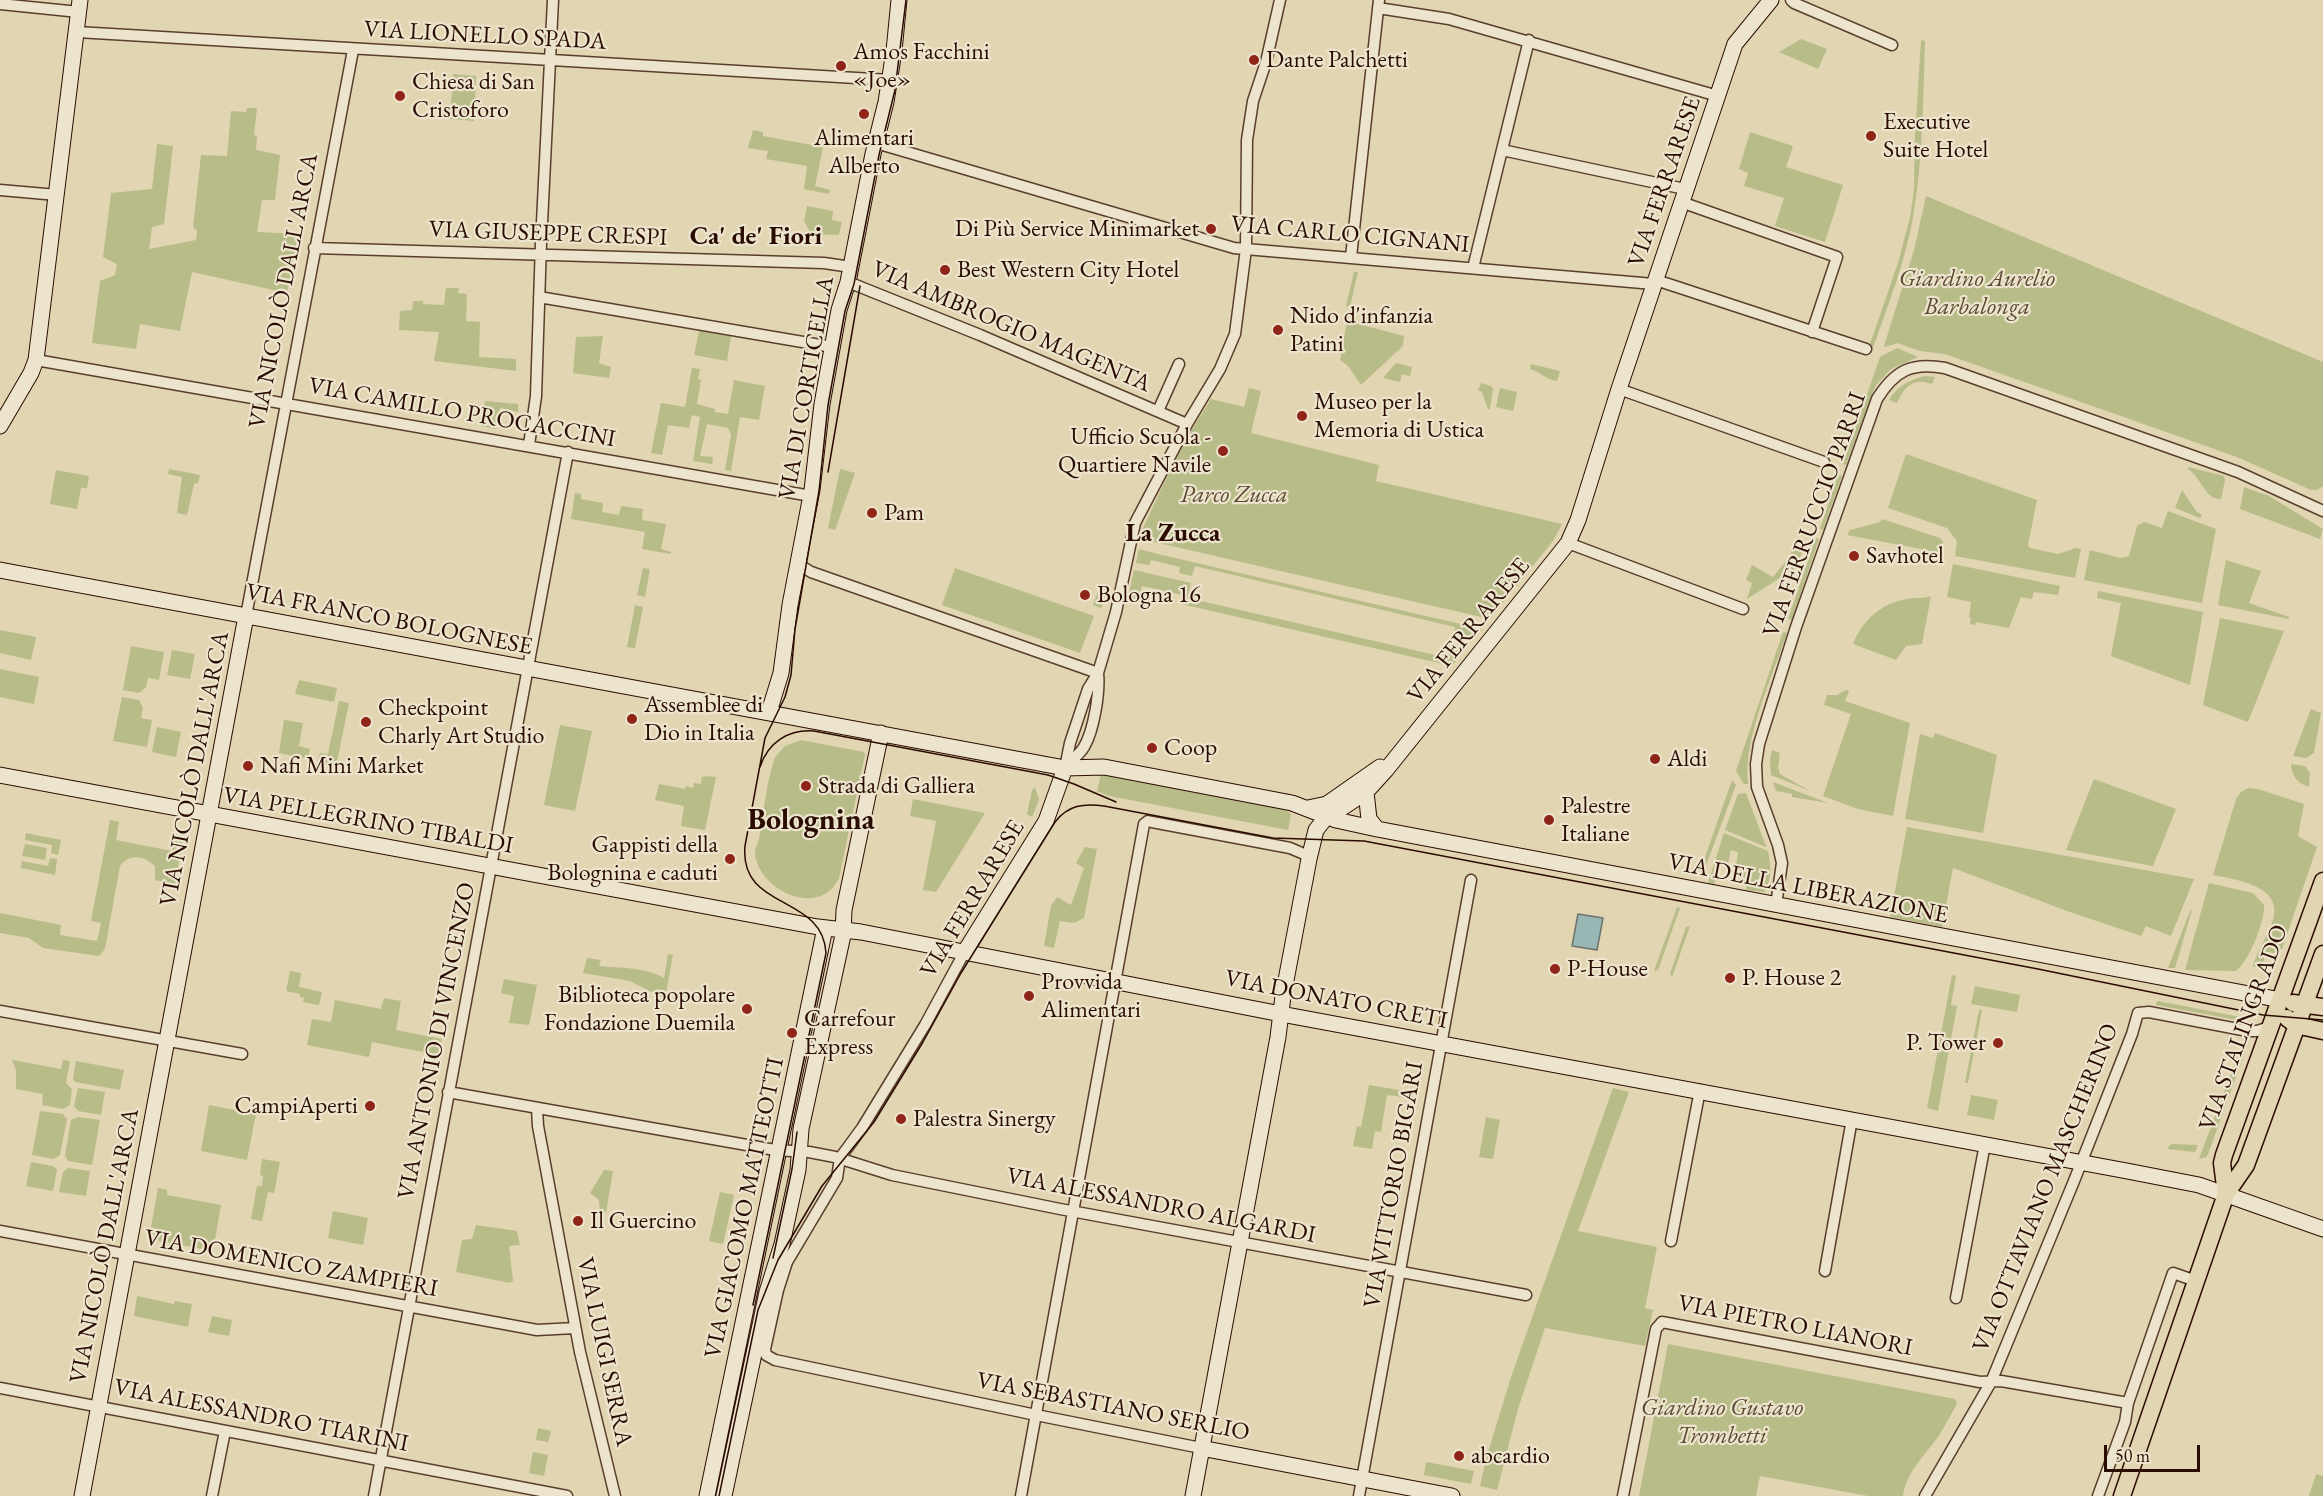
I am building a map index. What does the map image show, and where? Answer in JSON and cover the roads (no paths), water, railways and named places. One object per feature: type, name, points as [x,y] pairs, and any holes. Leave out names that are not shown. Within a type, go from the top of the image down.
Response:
[{"type":"main road","name":"VIA DI CORTICELLA","points":[[769,712],[780,680],[811,496],[819,418],[839,310],[850,275],[890,80],[899,0]]},
{"type":"main road","name":"VIA FERRARESE","points":[[1328,818],[1366,792],[1568,543],[1578,520],[1619,389],[1735,44],[1771,0]]},
{"type":"main road","points":[[0,426],[31,373],[36,360],[80,6]]},
{"type":"main road","name":"VIA FRANCO BOLOGNESE","points":[[0,570],[1065,768]]},
{"type":"main road","name":"VIA NICOLÒ DALL'ARCA","points":[[82,1496],[246,616]]},
{"type":"main road","name":"VIA GIACOMO MATTEOTTI","points":[[707,1496],[790,1151],[833,929],[844,910],[881,733]]},
{"type":"main road","name":"VIA FERRARESE","points":[[1308,808],[1327,804],[1404,747]]},
{"type":"main road","points":[[1065,768],[1104,766],[1292,803],[1328,818],[1318,828],[1309,860],[1193,1496]]},
{"type":"main road","name":"VIA FERRARESE","points":[[964,953],[1041,831],[1065,768]]},
{"type":"main road","name":"VIA PELLEGRINO TIBALDI","points":[[0,775],[833,929]]},
{"type":"main road","points":[[1366,792],[1369,819],[1377,829]]},
{"type":"main road","name":"VIA DELLA LIBERAZIONE","points":[[1328,818],[2281,1000]]},
{"type":"main road","name":"VIA STALINGRADO","points":[[2226,1194],[2222,1163],[2224,1155],[2323,881]]},
{"type":"main road","name":"VIA DONATO CRETI","points":[[833,929],[2177,1180],[2226,1194],[2323,1228]]},
{"type":"main road","name":"VIA STALINGRADO","points":[[2122,1496],[2226,1194],[2246,1165],[2303,1005],[2321,967]]},
{"type":"main road","points":[[2323,1007],[2281,1000],[2285,1015],[2296,1025],[2323,1031]]},
{"type":"main road","name":"VIA GIACOMO MATTEOTTI","points":[[724,1496],[767,1292],[782,1244],[798,1170],[790,1151]]},
{"type":"main road","name":"VIA SEBASTIANO SERLIO","points":[[1202,1448],[1452,1496]]},
{"type":"street","points":[[529,445],[536,396],[552,0]]},
{"type":"street","points":[[1065,768],[1084,747],[1087,738],[1100,690],[1098,673],[1116,612],[1135,523],[1187,424],[1220,369],[1235,334],[1246,249],[1247,140],[1253,101],[1266,62],[1280,0]]},
{"type":"street","points":[[1791,0],[1892,45]]},
{"type":"street","points":[[0,4],[80,6]]},
{"type":"street","points":[[1351,257],[1379,4],[1529,40],[1718,96]]},
{"type":"street","name":"VIA LIONELLO SPADA","points":[[77,32],[890,80]]},
{"type":"street","points":[[1473,268],[1529,40]]},
{"type":"street","name":"VIA NICOLÒ DALL'ARCA","points":[[246,616],[353,50]]},
{"type":"street","name":"VIA CARLO CIGNANI","points":[[876,143],[1234,248],[1655,282],[1866,349]]},
{"type":"street","points":[[1502,150],[1683,196],[1837,257],[1812,332]]},
{"type":"street","points":[[0,190],[57,195]]},
{"type":"street","name":"VIA GIUSEPPE CRESPI","points":[[314,248],[824,263],[850,275]]},
{"type":"street","name":"VIA AMBROGIO MAGENTA","points":[[850,275],[1187,424]]},
{"type":"street","points":[[539,297],[832,347]]},
{"type":"street","name":"VIA CAMILLO PROCACCINI","points":[[36,360],[811,496]]},
{"type":"street","name":"VIA AMBROGIO MAGENTA","points":[[1158,411],[1179,364]]},
{"type":"street","name":"VIA FERRUCCIO PARRI","points":[[1776,905],[1782,863],[1778,845],[1757,787],[1757,754],[1769,709],[1834,521],[1877,399],[1888,381],[1905,369],[1926,364],[1954,371],[2238,472],[2323,511]]},
{"type":"street","points":[[1619,389],[1824,462]]},
{"type":"street","name":"VIA ANTONIO DI VINCENZO","points":[[374,1496],[568,452]]},
{"type":"street","points":[[1568,543],[1743,609]]},
{"type":"street","points":[[798,564],[811,572],[1098,673]]},
{"type":"street","points":[[1021,1496],[1143,826],[1148,821],[1290,848],[1304,854],[1309,860]]},
{"type":"street","name":"VIA VITTORIO BIGARI","points":[[1359,1496],[1471,880]]},
{"type":"street","name":"VIA FERRARESE","points":[[787,1262],[837,1178],[840,1158],[862,1128],[925,1025],[964,953]]},
{"type":"street","points":[[0,1011],[242,1054]]},
{"type":"street","name":"VIA OTTAVIANO MASCHERINO","points":[[1925,1496],[1991,1382],[2082,1162],[2139,1012],[2248,1031],[2270,1027]]},
{"type":"street","points":[[1671,1241],[1700,1090]]},
{"type":"street","name":"VIA ALESSANDRO ALGARDI","points":[[448,1092],[537,1109],[840,1158],[892,1175],[1526,1295]]},
{"type":"street","name":"VIA LUIGI SERRA","points":[[537,1109],[538,1126],[575,1328],[615,1496]]},
{"type":"street","points":[[1824,1270],[1852,1119]]},
{"type":"street","points":[[1956,1298],[1985,1144]]},
{"type":"street","name":"VIA DOMENICO ZAMPIERI","points":[[0,1231],[537,1329],[575,1328]]},
{"type":"street","name":"VIA GIACOMO MATTEOTTI","points":[[767,1356],[765,1349],[787,1262]]},
{"type":"street","points":[[2098,1496],[2174,1273],[2196,1281]]},
{"type":"street","name":"VIA PIETRO LIANORI","points":[[1623,1496],[1656,1329],[1662,1322],[1980,1382],[1991,1382]]},
{"type":"street","name":"VIA SEBASTIANO SERLIO","points":[[767,1356],[774,1360],[1202,1448]]},
{"type":"street","points":[[1991,1382],[2001,1381],[2128,1403]]},
{"type":"street","name":"VIA ALESSANDRO TIARINI","points":[[0,1388],[381,1461],[513,1491],[567,1496]]},
{"type":"street","points":[[212,1496],[225,1431]]},
{"type":"water","points":[[1578,914],[1603,918],[1597,950],[1572,946]]},
{"type":"tram line","points":[[753,1305],[826,953],[821,934],[811,921],[767,893],[755,882],[747,867],[745,846],[765,738],[785,697],[791,675],[795,629],[819,491],[828,405],[845,311],[854,284],[879,155],[895,90],[906,0]]},
{"type":"tram line","points":[[828,472],[860,286]]},
{"type":"tram line","points":[[760,767],[768,751],[781,739],[796,732],[814,731],[1048,775],[1116,802]]},
{"type":"tram line","points":[[719,1496],[758,1310],[778,1260],[822,1186],[874,1122],[923,1042],[961,973],[1055,822],[1065,812],[1077,806],[1104,806],[1273,838],[1364,841],[2038,969],[2263,1015],[2323,1020]]},
{"type":"tram line","points":[[773,1258],[792,1169],[797,1132]]},
{"type":"place","name":"Dante Palchetti","points":[[1254,60]]},
{"type":"place","name":"Amos Facchini «Joe»","points":[[841,66]]},
{"type":"place","name":"Chiesa di San Cristoforo","points":[[400,96]]},
{"type":"place","name":"Alimentari Alberto","points":[[864,114]]},
{"type":"place","name":"Executive Suite Hotel","points":[[1871,136]]},
{"type":"place","name":"Di Più Service Minimarket","points":[[1211,229]]},
{"type":"place","name":"Best Western City Hotel","points":[[945,270]]},
{"type":"place","name":"Nido d'infanzia Patini","points":[[1278,330]]},
{"type":"place","name":"Museo per la Memoria di Ustica","points":[[1302,416]]},
{"type":"place","name":"Ufficio Scuola - Quartiere Navile","points":[[1223,451]]},
{"type":"place","name":"Pam","points":[[872,513]]},
{"type":"place","name":"Savhotel","points":[[1854,556]]},
{"type":"place","name":"Bologna 16","points":[[1085,595]]},
{"type":"place","name":"Assemblee di Dio in Italia","points":[[632,719]]},
{"type":"place","name":"Checkpoint Charly Art Studio","points":[[366,722]]},
{"type":"place","name":"Coop","points":[[1152,748]]},
{"type":"place","name":"Aldi","points":[[1655,759]]},
{"type":"place","name":"Nafi Mini Market","points":[[248,766]]},
{"type":"place","name":"Strada di Galliera","points":[[806,786]]},
{"type":"place","name":"Palestre Italiane","points":[[1549,820]]},
{"type":"place","name":"Gappisti della Bolognina e caduti","points":[[730,859]]},
{"type":"place","name":"P-House","points":[[1555,969]]},
{"type":"place","name":"P. House 2","points":[[1730,978]]},
{"type":"place","name":"Provvida Alimentari","points":[[1029,996]]},
{"type":"place","name":"Biblioteca popolare Fondazione Duemila","points":[[747,1009]]},
{"type":"place","name":"Carrefour Express","points":[[792,1033]]},
{"type":"place","name":"P. Tower","points":[[1998,1043]]},
{"type":"place","name":"CampiAperti","points":[[370,1106]]},
{"type":"place","name":"Palestra Sinergy","points":[[901,1119]]},
{"type":"place","name":"Il Guercino","points":[[578,1221]]},
{"type":"place","name":"abcardio","points":[[1459,1456]]},
{"type":"district","name":"Ca' de' Fiori","points":[[756,237]]},
{"type":"district","name":"La Zucca","points":[[1173,534]]},
{"type":"district","name":"Bolognina","points":[[811,821]]},
{"type":"park label","name":"Giardino Aurelio Barbalonga","points":[[1977,293]]},
{"type":"park label","name":"Parco Zucca","points":[[1234,495]]},
{"type":"park label","name":"Giardino Gustavo Trombetti","points":[[1722,1422]]}]
